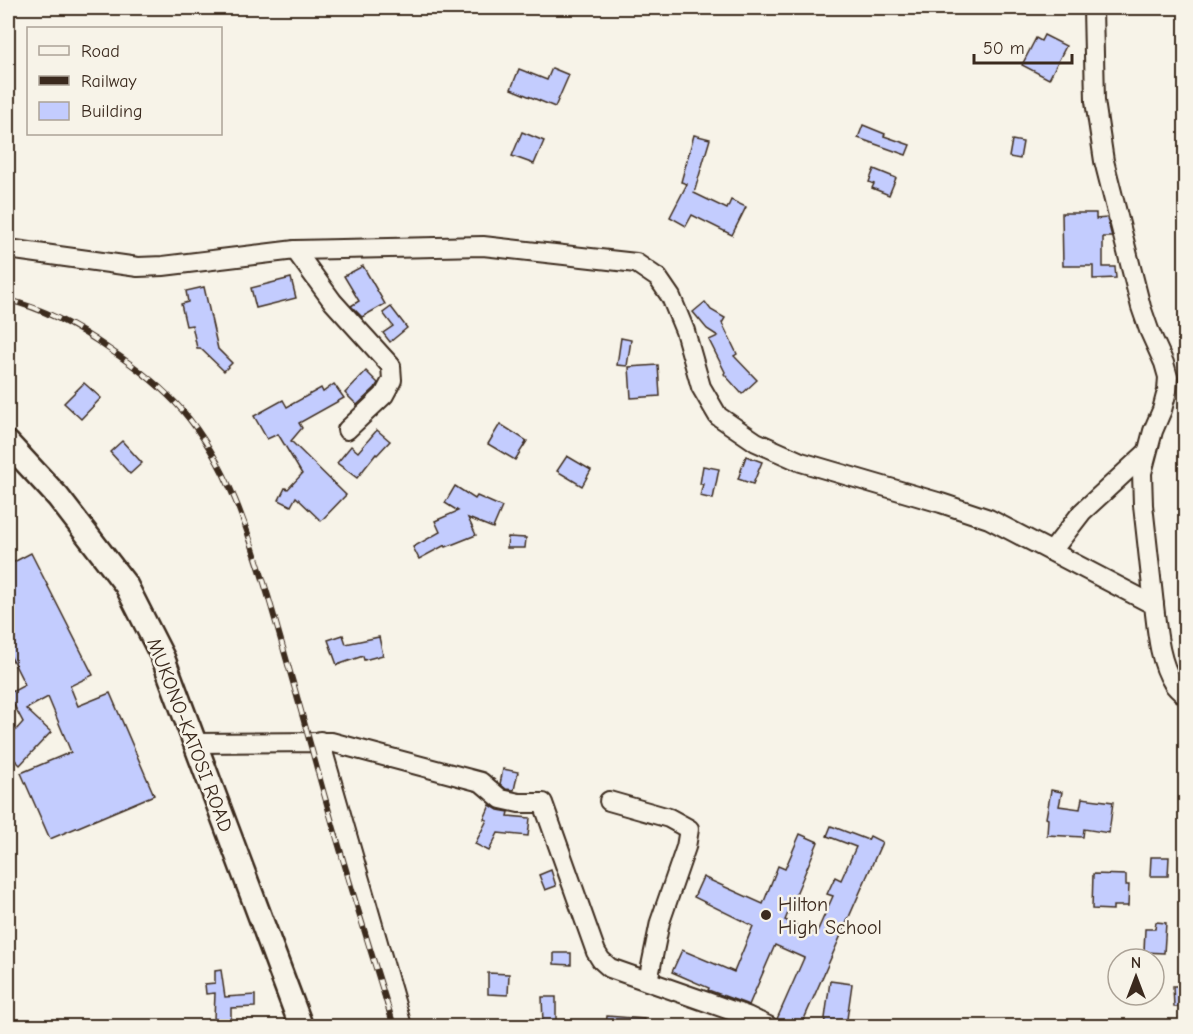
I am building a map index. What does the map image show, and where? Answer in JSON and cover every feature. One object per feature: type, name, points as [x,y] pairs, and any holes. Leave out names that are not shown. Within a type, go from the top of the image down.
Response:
[{"type":"main road","name":"MUKONO-KATOSI ROAD","points":[[8,443],[58,497],[126,585],[163,658],[301,1026]]},
{"type":"street","points":[[1093,8],[1095,100],[1104,161],[1141,307],[1168,377],[1162,410],[1146,453],[1142,473],[1143,505],[1158,639],[1173,682],[1185,696]]},
{"type":"street","points":[[8,249],[138,267],[295,250],[483,246],[636,263],[657,278],[671,297],[685,331],[701,387],[718,416],[756,442],[801,462],[941,502],[989,519],[1155,605]]},
{"type":"street","points":[[295,250],[333,302],[391,366],[392,380],[384,395],[347,430]]},
{"type":"street","points":[[1052,552],[1082,512],[1146,453]]},
{"type":"street","points":[[194,743],[320,741],[350,746],[481,782],[501,799],[519,803],[543,803],[596,952],[610,968],[747,1016],[768,1026]]},
{"type":"street","points":[[320,741],[402,1026]]},
{"type":"street","points":[[609,801],[669,818],[689,830],[686,847],[660,922],[648,981]]},
{"type":"building","points":[[1044,35],[1066,46],[1049,79],[1022,65],[1036,38],[1041,41]]},
{"type":"building","points":[[552,68],[569,75],[555,107],[511,89],[519,69],[547,80]]},
{"type":"building","points":[[863,125],[885,134],[884,136],[910,145],[906,155],[858,138]]},
{"type":"building","points":[[522,132],[544,141],[534,164],[512,156]]},
{"type":"building","points":[[694,135],[710,139],[694,193],[727,209],[731,200],[746,207],[732,235],[692,215],[686,226],[670,217],[687,184],[681,182]]},
{"type":"building","points":[[1012,140],[1023,142],[1020,159],[1009,157]]},
{"type":"building","points":[[874,169],[896,178],[889,195],[872,188],[874,184],[869,182]]},
{"type":"building","points":[[1062,213],[1096,213],[1096,219],[1107,218],[1112,237],[1103,237],[1103,267],[1115,267],[1116,278],[1093,279],[1093,266],[1063,266]]},
{"type":"building","points":[[363,266],[385,304],[362,317],[351,306],[359,301],[344,276]]},
{"type":"building","points":[[291,278],[296,298],[256,308],[251,288]]},
{"type":"building","points":[[204,287],[218,349],[232,363],[224,371],[200,348],[197,348],[192,325],[186,326],[181,304],[188,302],[186,291]]},
{"type":"building","points":[[705,302],[711,310],[725,318],[722,323],[737,354],[734,356],[757,380],[742,394],[724,374],[709,340],[718,336],[707,329],[693,312]]},
{"type":"building","points":[[391,307],[407,328],[390,342],[383,333],[393,326],[383,313]]},
{"type":"building","points":[[621,338],[631,340],[627,366],[617,365]]},
{"type":"building","points":[[658,365],[660,396],[631,398],[629,367]]},
{"type":"building","points":[[366,371],[378,383],[357,405],[345,393]]},
{"type":"building","points":[[84,383],[101,398],[81,419],[64,403]]},
{"type":"building","points":[[334,384],[344,398],[299,423],[302,428],[291,441],[346,495],[321,521],[296,497],[291,506],[279,500],[285,488],[288,489],[302,474],[278,434],[267,439],[254,416],[283,400],[287,407],[321,388],[323,392]]},
{"type":"building","points":[[500,424],[527,441],[515,460],[488,444]]},
{"type":"building","points":[[377,430],[390,441],[357,478],[337,463],[351,446],[358,452]]},
{"type":"building","points":[[122,441],[142,463],[130,474],[110,452]]},
{"type":"building","points":[[567,456],[591,470],[582,486],[557,471]]},
{"type":"building","points":[[746,456],[762,462],[753,484],[738,479]]},
{"type":"building","points":[[703,466],[719,469],[713,499],[700,496]]},
{"type":"building","points":[[455,486],[475,499],[477,496],[502,507],[493,528],[468,518],[476,535],[446,547],[445,545],[419,559],[413,547],[440,532],[435,521],[458,511],[445,503]]},
{"type":"building","points":[[508,537],[526,538],[525,548],[507,548]]},
{"type":"building","points":[[31,553],[93,675],[70,686],[78,706],[110,693],[154,795],[50,839],[21,773],[71,752],[48,697],[26,709],[51,732],[20,765],[8,753],[8,739],[23,722],[8,694],[25,685],[8,651],[8,565]]},
{"type":"building","points":[[343,635],[346,644],[379,637],[383,655],[364,660],[363,656],[337,665],[328,640]]},
{"type":"building","points":[[503,769],[518,772],[514,790],[506,789],[500,784]]},
{"type":"building","points":[[1051,790],[1062,792],[1059,806],[1080,809],[1082,798],[1113,802],[1109,833],[1084,829],[1083,837],[1047,835],[1048,819],[1046,818]]},
{"type":"building","points":[[490,805],[498,810],[509,812],[508,816],[530,818],[528,836],[498,833],[489,851],[475,844],[487,820],[484,819]]},
{"type":"building","points":[[831,826],[868,840],[870,836],[882,842],[801,1026],[788,1026],[778,1022],[777,1019],[804,958],[775,945],[749,1005],[708,990],[709,988],[672,972],[682,950],[734,972],[753,926],[694,897],[703,877],[763,904],[778,866],[785,869],[800,834],[818,842],[785,920],[816,934],[833,896],[827,894],[835,877],[841,880],[856,847],[827,836]]},
{"type":"building","points":[[1151,857],[1169,857],[1168,876],[1150,876]]},
{"type":"building","points":[[551,870],[556,886],[545,890],[539,875]]},
{"type":"building","points":[[1093,874],[1126,875],[1126,885],[1129,885],[1128,906],[1113,906],[1113,910],[1092,909]]},
{"type":"building","points":[[1156,922],[1166,923],[1164,947],[1144,947],[1145,929],[1155,929]]},
{"type":"building","points":[[554,953],[571,953],[571,965],[554,964]]},
{"type":"building","points":[[221,970],[225,997],[255,995],[255,1007],[231,1008],[231,1019],[214,1019],[215,993],[206,994],[205,984],[215,983],[215,971]]},
{"type":"building","points":[[488,973],[509,974],[508,995],[488,994]]},
{"type":"building","points":[[830,981],[852,984],[846,1026],[824,1026]]},
{"type":"building","points":[[1173,986],[1183,986],[1184,1007],[1174,1007]]},
{"type":"building","points":[[542,997],[556,997],[556,1023],[543,1023]]},
{"type":"building","points":[[607,1016],[644,1019],[644,1026],[606,1026]]},
{"type":"railway","points":[[8,300],[35,308],[73,326],[148,377],[182,410],[212,453],[245,524],[261,574],[344,864],[394,1026]]},
{"type":"place","name":"Hilton High School","points":[[766,915]]}]
